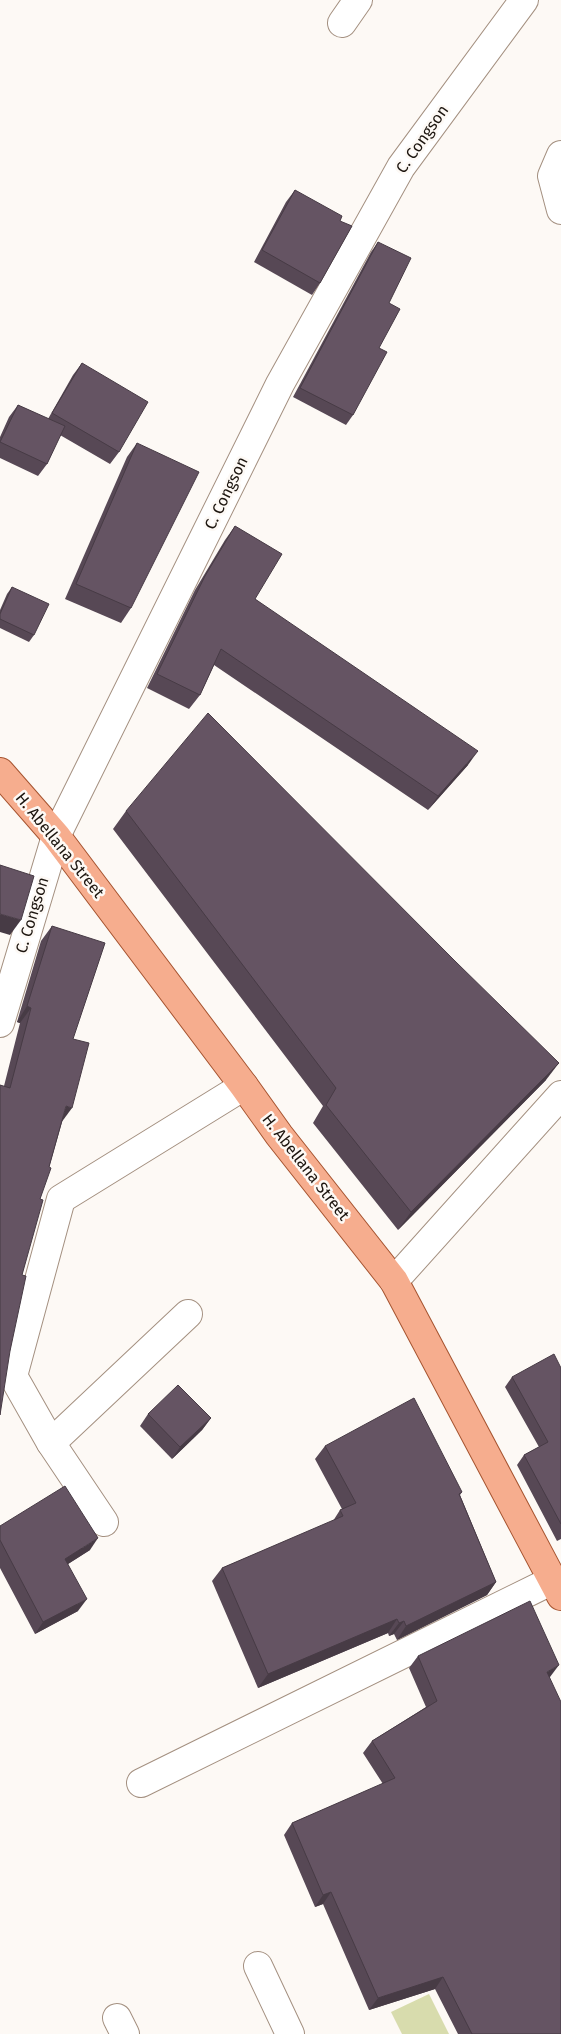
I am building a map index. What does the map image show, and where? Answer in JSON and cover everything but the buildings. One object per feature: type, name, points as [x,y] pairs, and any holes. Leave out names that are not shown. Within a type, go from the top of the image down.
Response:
[{"type":"main road","name":"H. Abellana Street","points":[[0,772],[56,836],[279,1134],[394,1281],[557,1588]]},
{"type":"street","points":[[342,23],[358,0]]},
{"type":"street","name":"C. Congson","points":[[0,1023],[56,836],[280,384],[401,167],[524,0]]},
{"type":"street","points":[[561,155],[552,176],[561,210]]},
{"type":"street","points":[[104,1522],[51,1443],[13,1376],[61,1199],[244,1086]]},
{"type":"street","points":[[394,1281],[561,1096]]},
{"type":"street","points":[[51,1443],[188,1314]]},
{"type":"street","points":[[141,1783],[557,1588]]},
{"type":"street","points":[[258,1966],[290,2034]]},
{"type":"green space","points":[[429,1994],[449,2034],[402,2034],[391,2012]]}]
